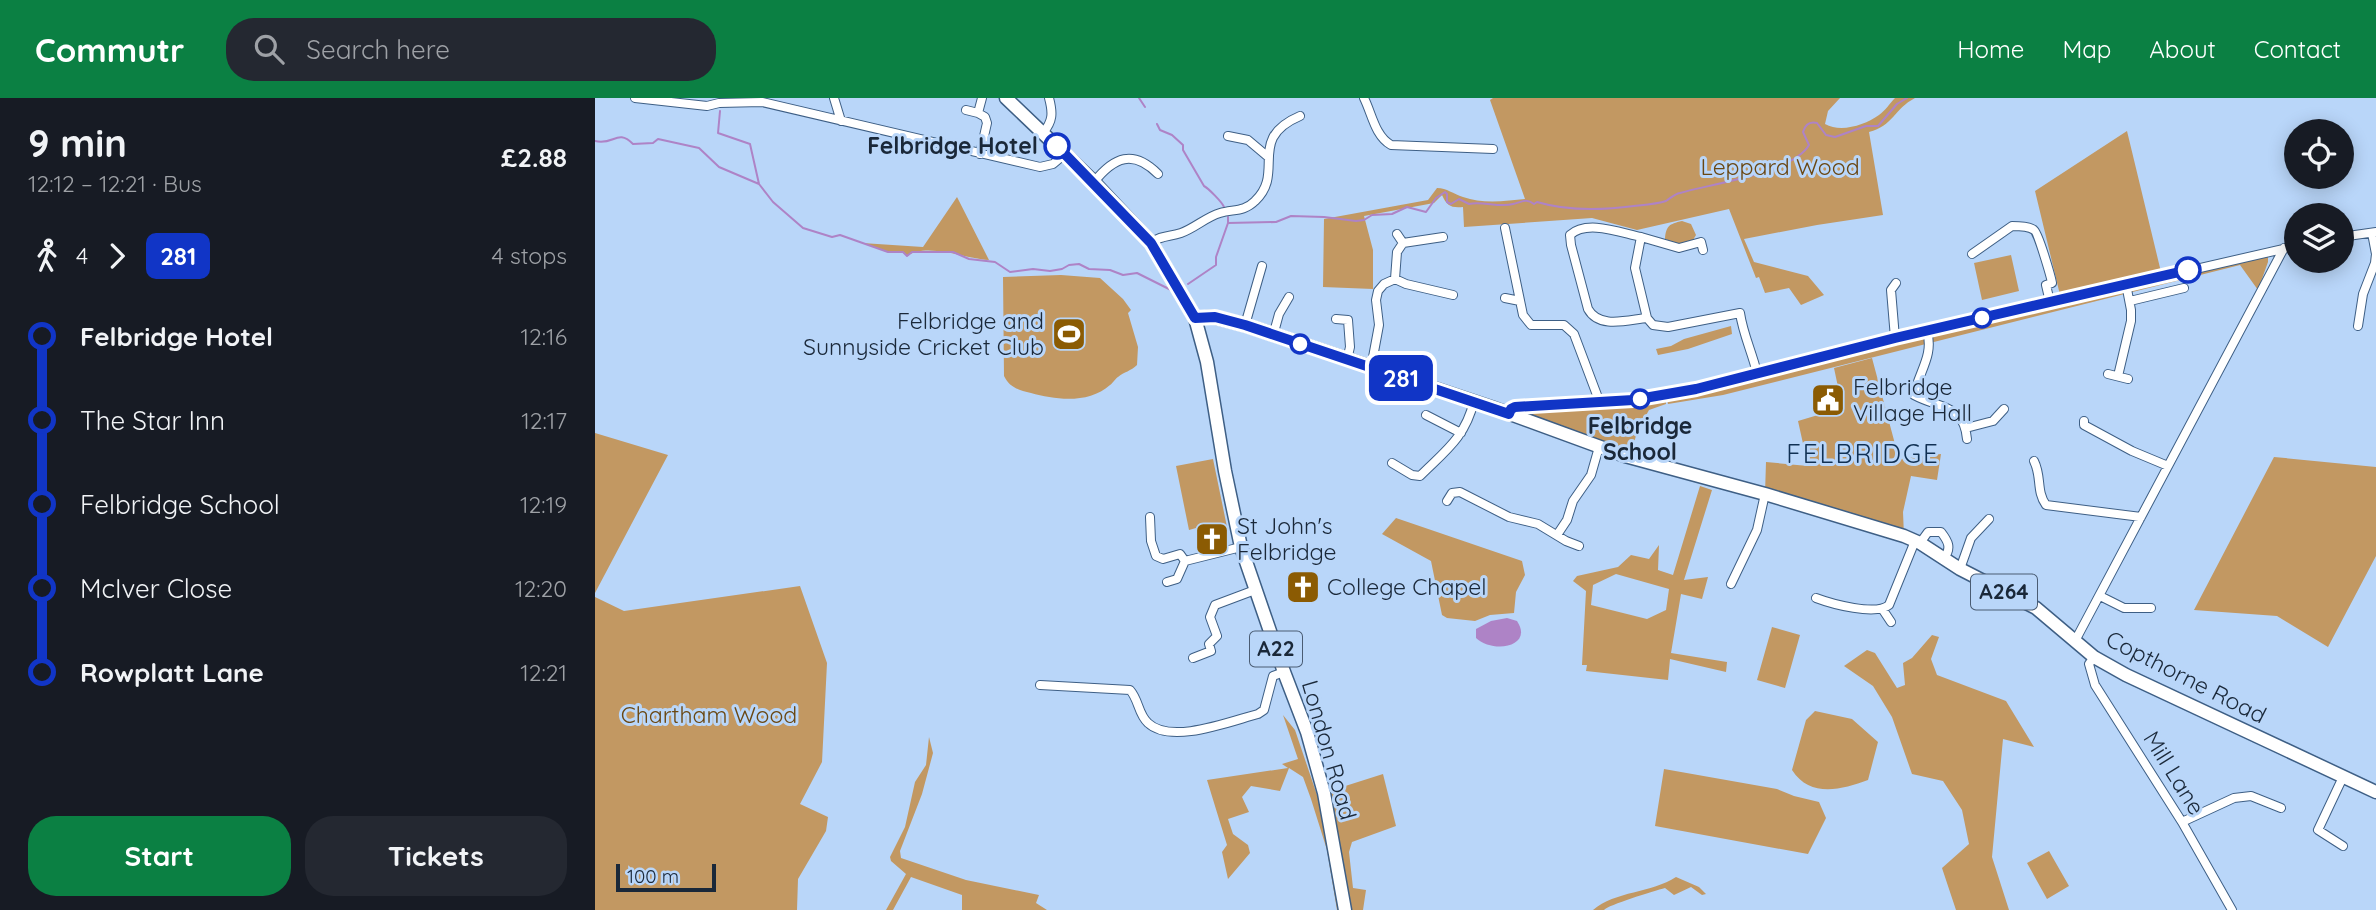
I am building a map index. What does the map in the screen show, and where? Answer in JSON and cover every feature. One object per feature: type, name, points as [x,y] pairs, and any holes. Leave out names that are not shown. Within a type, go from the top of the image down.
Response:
[{"type":"highway","name":"London Road","points":[[1006,98],[1094,182],[1151,243],[1195,318],[1207,362],[1241,547],[1307,732],[1324,793],[1345,910]]},
{"type":"highway","name":"Copthorne Road","points":[[1195,318],[1215,317],[1245,325],[1473,401],[1599,447],[1887,530],[1917,542],[1960,569],[2036,608],[2094,657],[2126,676],[2376,792]]},
{"type":"street","points":[[635,98],[707,106],[717,100],[762,102],[1040,167],[1053,164],[1065,154]]},
{"type":"street","points":[[834,98],[841,121]]},
{"type":"street","points":[[978,113],[982,98]]},
{"type":"street","points":[[1043,133],[1049,126],[1053,113],[1049,98]]},
{"type":"street","points":[[1364,98],[1378,135],[1391,145],[1493,149]]},
{"type":"street","points":[[966,110],[985,117],[987,124],[980,154]]},
{"type":"street","points":[[1151,243],[1160,236],[1178,234],[1190,229],[1219,213],[1245,209],[1257,200],[1268,184],[1267,156],[1270,141],[1274,134],[1300,116]]},
{"type":"street","points":[[1228,136],[1248,141],[1267,156]]},
{"type":"street","points":[[1094,182],[1111,166],[1133,158],[1141,159],[1158,174]]},
{"type":"street","points":[[1972,254],[2012,226],[2034,229],[2039,234],[2046,266],[2050,272],[2052,283],[2043,285],[2050,302]]},
{"type":"street","points":[[1505,228],[1523,315],[1531,325],[1564,326],[1574,334],[1600,403]]},
{"type":"street","points":[[1647,318],[1598,321],[1593,317],[1588,309],[1570,235],[1576,230],[1601,228],[1679,248],[1702,246],[1697,232]]},
{"type":"street","points":[[2354,235],[2374,232],[2375,263],[2363,294],[2358,326]]},
{"type":"street","points":[[1397,234],[1403,243]]},
{"type":"street","points":[[1395,279],[1397,252],[1403,243],[1443,237]]},
{"type":"street","points":[[1641,237],[1635,268],[1647,318],[1653,325],[1668,327],[1740,313],[1743,332],[1757,373]]},
{"type":"street","points":[[1509,414],[1515,407],[1600,403],[1696,389],[1895,338],[2284,248]]},
{"type":"street","points":[[2075,641],[2284,248]]},
{"type":"street","points":[[1245,325],[1262,266]]},
{"type":"street","points":[[1371,368],[1379,325],[1376,300],[1378,291],[1384,284],[1395,279],[1453,295]]},
{"type":"street","points":[[1895,338],[1891,290],[1896,283]]},
{"type":"street","points":[[2126,284],[2131,321],[2113,375],[2128,379]]},
{"type":"street","points":[[2130,301],[2184,288]]},
{"type":"street","points":[[1273,336],[1279,314],[1289,297]]},
{"type":"street","points":[[1505,298],[1520,301]]},
{"type":"street","points":[[1336,319],[1348,320],[1350,347],[1347,360]]},
{"type":"street","points":[[1927,331],[1931,349],[1919,375],[1914,395],[1932,405],[1951,408],[1961,416],[1967,439]]},
{"type":"street","points":[[1392,463],[1412,475],[1420,476],[1444,454],[1461,433],[1469,421],[1473,401]]},
{"type":"street","points":[[1966,428],[1993,421],[2004,409]]},
{"type":"street","points":[[1426,415],[1461,433]]},
{"type":"street","points":[[2084,421],[2084,425],[2131,451],[2168,466]]},
{"type":"street","points":[[1557,535],[1567,520],[1573,501],[1591,475],[1599,447]]},
{"type":"street","points":[[2034,461],[2039,473],[2039,496],[2046,505],[2141,517]]},
{"type":"street","points":[[1447,501],[1452,493],[1456,492],[1509,517],[1538,524],[1579,546]]},
{"type":"street","points":[[1731,584],[1757,530],[1765,494]]},
{"type":"street","points":[[1470,510],[1475,501]]},
{"type":"street","points":[[1150,517],[1151,541],[1157,556],[1163,559],[1180,554],[1185,561]]},
{"type":"street","points":[[1960,569],[1971,538],[1989,519]]},
{"type":"street","points":[[1816,598],[1858,610],[1883,610],[1889,605],[1917,542],[1928,532],[1941,532],[1948,542],[1949,552],[1944,558]]},
{"type":"street","points":[[1185,561],[1241,547]]},
{"type":"street","points":[[1167,582],[1177,579],[1185,561]]},
{"type":"street","points":[[1193,658],[1211,651],[1209,645],[1217,636],[1210,617],[1215,605],[1255,590]]},
{"type":"street","points":[[2100,596],[2124,608],[2151,608]]},
{"type":"street","points":[[1883,610],[1891,622]]},
{"type":"street","name":"Mill Lane","points":[[2094,657],[2089,664],[2095,685],[2182,822],[2232,910]]},
{"type":"street","points":[[1040,685],[1130,690],[1141,715],[1158,731],[1170,733],[1199,729],[1258,714],[1264,710],[1273,676],[1284,672]]},
{"type":"street","points":[[2343,777],[2318,830],[2343,846]]},
{"type":"street","points":[[2182,822],[2234,798],[2251,796],[2281,808]]},
{"type":"green space","name":"Leppard Wood","points":[[1840,98],[1828,111],[1825,124],[1845,128],[1873,119],[1895,98],[1915,98],[1902,107],[1889,122],[1869,132],[1883,215],[1744,239],[1754,262],[1808,276],[1824,295],[1801,305],[1789,288],[1765,293],[1759,277],[1756,278],[1729,209],[1637,230],[1592,218],[1464,227],[1463,207],[1450,206],[1442,195],[1434,203],[1364,216],[1373,250],[1373,289],[1323,287],[1324,219],[1428,200],[1437,188],[1478,201],[1525,199],[1490,100]]},
{"type":"green space","points":[[2127,131],[2161,272],[2060,295],[2035,191]]},
{"type":"green space","points":[[957,197],[989,260],[936,251],[915,252],[907,256],[903,252],[888,252],[862,243],[923,247]]},
{"type":"green space","points":[[1682,221],[1691,224],[1696,235],[1693,240],[1679,244],[1665,239],[1669,226]]},
{"type":"green space","points":[[2268,254],[2268,262],[2258,290],[2240,265],[1723,395],[1668,404],[1667,400],[1700,394],[1736,384],[1738,381]]},
{"type":"green space","points":[[2011,255],[2019,291],[1982,300],[1974,263]]},
{"type":"green space","name":"Felbridge and Sunnyside Cricket Club","points":[[1061,275],[1100,278],[1123,299],[1131,310],[1128,313],[1138,347],[1137,365],[1102,391],[1082,398],[1061,399],[1027,392],[1012,386],[1004,376],[1003,277]]},
{"type":"green space","points":[[1731,326],[1732,334],[1688,349],[1658,355],[1656,349]]},
{"type":"green space","points":[[1872,358],[1899,459],[1941,454],[1937,480],[1911,476],[1903,512],[1904,536],[1765,494],[1766,462],[1808,466],[1798,421],[1842,406],[1834,368]]},
{"type":"green space","points":[[1666,400],[1666,404],[1649,410],[1631,451],[1624,451],[1521,413],[1524,410]]},
{"type":"green space","points":[[595,433],[668,455],[595,593]]},
{"type":"green space","points":[[2274,457],[2376,467],[2376,556],[2328,647],[2277,616],[2194,610]]},
{"type":"green space","points":[[1213,459],[1227,527],[1198,535],[1196,528],[1189,530],[1176,466]]},
{"type":"green space","points":[[1700,486],[1712,490],[1684,580],[1708,577],[1702,599],[1681,594],[1671,653],[1727,662],[1726,672],[1670,659],[1668,680],[1586,671],[1587,665],[1582,665],[1586,591],[1573,581],[1577,576],[1618,567],[1631,555],[1649,559],[1659,545],[1658,570],[1673,575]],"holes":[[[1616,574],[1669,589],[1666,610],[1647,619],[1591,605],[1593,585]]]},
{"type":"green space","points":[[1396,518],[1522,561],[1525,575],[1516,592],[1514,613],[1490,615],[1475,621],[1442,615],[1431,561],[1382,534]]},
{"type":"green space","name":"Chartham Wood","points":[[800,586],[827,663],[822,762],[800,804],[828,817],[826,831],[798,879],[797,910],[595,910],[595,597],[624,611]]},
{"type":"green space","points":[[1772,627],[1800,635],[1785,688],[1757,680]]},
{"type":"green space","points":[[1932,635],[1939,637],[1931,659],[1937,675],[2006,701],[2034,747],[2003,739],[1992,857],[2009,910],[1956,910],[1942,868],[1969,844],[1962,810],[1943,781],[1912,774],[1892,717],[1873,686],[1844,666],[1867,650],[1875,653],[1897,688],[1905,685],[1903,663],[1912,658]]},
{"type":"green space","points":[[1815,711],[1852,719],[1878,742],[1868,780],[1837,789],[1817,788],[1799,779],[1792,770],[1806,720]]},
{"type":"green space","points":[[1283,715],[1295,730],[1317,795],[1383,774],[1396,826],[1352,842],[1349,852],[1353,888],[1366,890],[1363,910],[1337,910],[1327,850],[1311,799],[1303,777],[1289,768],[1280,791],[1251,786],[1242,797],[1249,812],[1228,819],[1233,834],[1248,845],[1250,853],[1228,879],[1222,852],[1227,845],[1207,780],[1288,768],[1282,764],[1298,759]]},
{"type":"green space","points":[[929,737],[933,753],[922,794],[900,851],[901,858],[966,880],[1039,895],[1036,903],[1047,910],[962,910],[962,895],[911,877],[893,910],[886,910],[906,874],[890,857],[905,827],[915,782],[926,765]]},
{"type":"green space","points":[[1664,769],[1777,789],[1819,802],[1826,818],[1808,854],[1655,826]]},
{"type":"green space","points":[[2049,851],[2069,886],[2047,899],[2027,863]]},
{"type":"green space","points":[[1676,877],[1699,887],[1706,894],[1702,895],[1691,887],[1674,895],[1665,888],[1604,910],[1593,910],[1612,899]]},
{"type":"shaded area","points":[[1507,618],[1517,621],[1521,630],[1516,642],[1501,647],[1483,643],[1476,638],[1476,629],[1491,621]]},
{"type":"waterway","points":[[1139,98],[1145,107]]},
{"type":"waterway","points":[[1228,217],[1228,223],[1276,222],[1291,216],[1356,221],[1372,215],[1392,214],[1407,207],[1426,212],[1436,198],[1445,192],[1447,202],[1451,204],[1459,199],[1469,204],[1508,205],[1526,201],[1598,209],[1658,203],[1678,194],[1750,176],[1786,163],[1800,155],[1809,145],[1803,132],[1810,123],[1817,123],[1826,135],[1835,137],[1866,126],[1878,126],[1897,104],[1907,98]]},
{"type":"waterway","points":[[720,111],[718,133],[750,144],[759,184]]},
{"type":"waterway","points":[[1157,124],[1160,130],[1172,135],[1183,145],[1183,150],[1204,186],[1224,207]]},
{"type":"waterway","points":[[595,141],[623,137],[633,144],[653,143],[658,139],[699,148],[719,167],[759,184],[773,202],[803,228],[832,237],[840,235],[888,252],[903,252],[907,256],[912,252],[953,252],[969,259],[995,262],[1010,272],[1033,269],[1050,271],[1079,264],[1089,269],[1110,270],[1123,275],[1137,273],[1173,291]]},
{"type":"waterway","points":[[1188,284],[1216,265],[1216,257],[1228,223]]},
{"type":"bus line","name":"281","points":[[1057,146],[1151,243],[1195,318],[1215,317],[1245,325],[1509,414],[1513,407],[1633,400],[1696,389],[1895,338],[2188,270]]},
{"type":"place","name":"Felbridge Hotel","points":[[1057,146]]},
{"type":"place","name":"Felbridge and Sunnyside Cricket Club","points":[[1069,334]]},
{"type":"place","name":"Felbridge School","points":[[1640,399]]},
{"type":"place","name":"Felbridge Village Hall","points":[[1828,400]]},
{"type":"place","name":"St John's Felbridge","points":[[1212,539]]},
{"type":"place","name":"College Chapel","points":[[1303,587]]},
{"type":"district","name":"FELBRIDGE","points":[[1863,454]]}]
